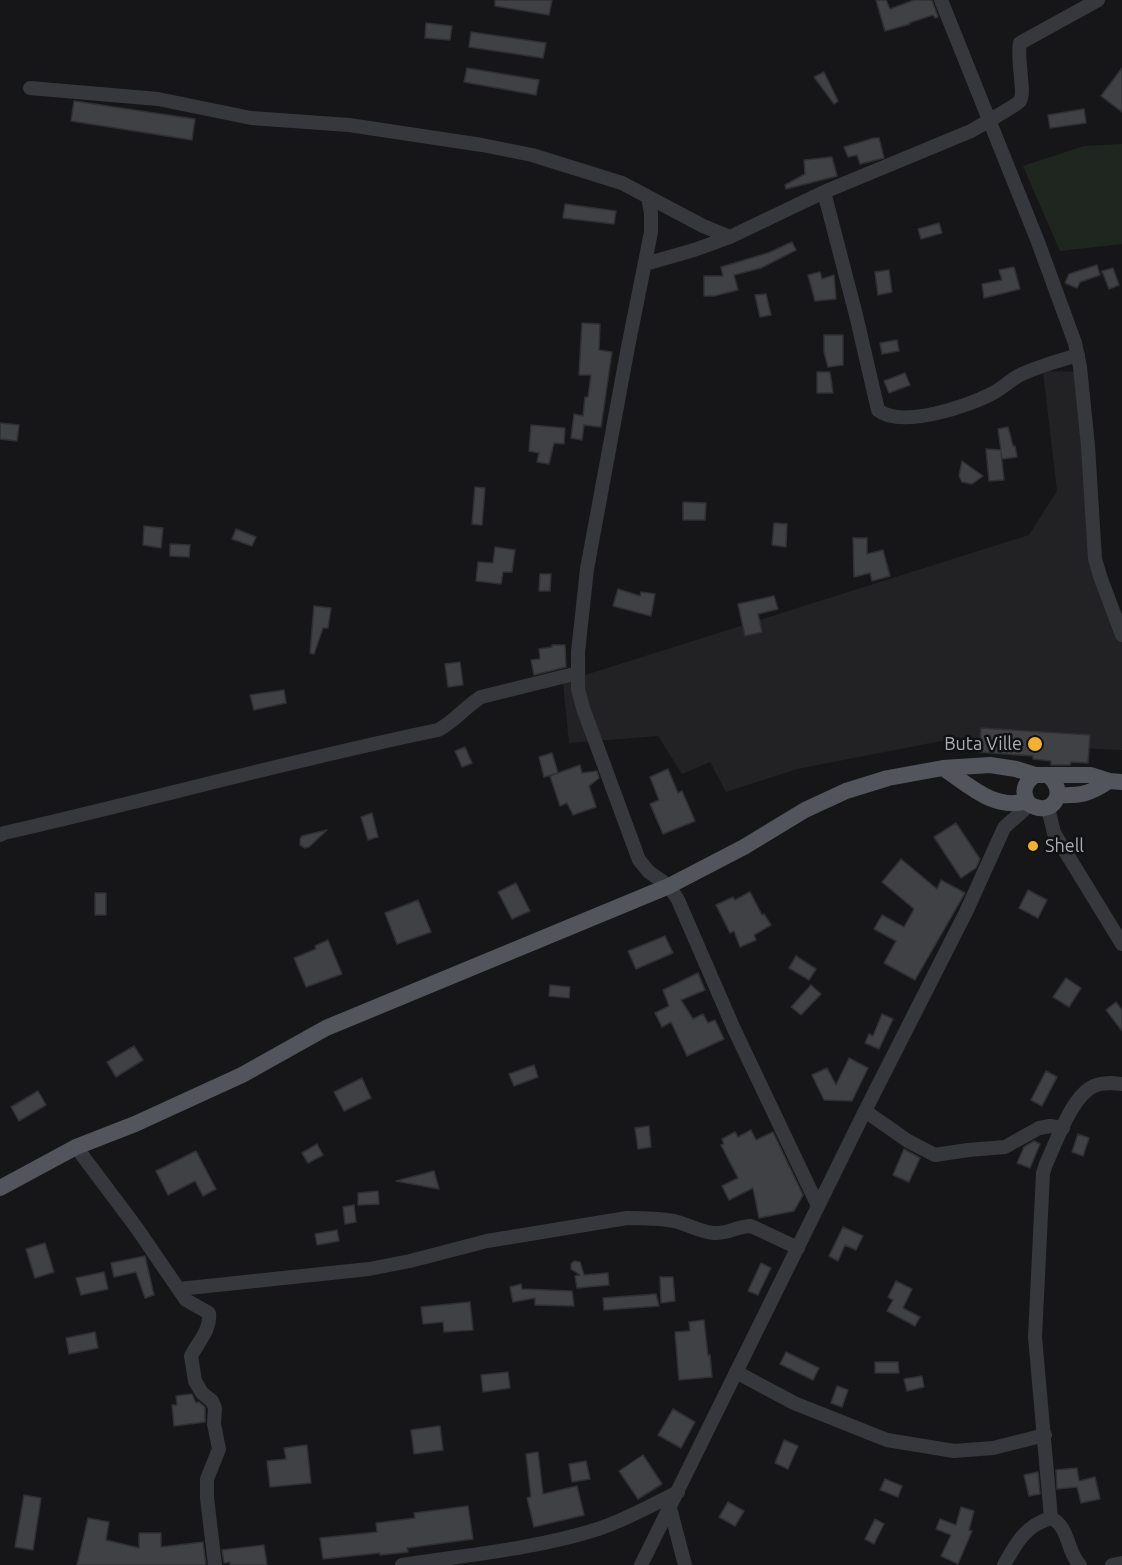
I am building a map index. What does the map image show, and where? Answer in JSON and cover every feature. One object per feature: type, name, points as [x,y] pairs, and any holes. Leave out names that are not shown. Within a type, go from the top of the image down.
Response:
[{"type":"main road","points":[[0,1188],[76,1147],[135,1124],[242,1076],[326,1028],[669,886],[744,847],[805,810],[846,791],[888,778],[943,768],[990,765],[1016,769],[1055,782],[1058,788],[1053,802]]},
{"type":"main road","points":[[943,768],[990,799],[1014,805],[1028,802]]},
{"type":"main road","points":[[1081,775],[1116,782],[1093,792],[1053,802],[1041,809],[1028,802],[1024,794],[1029,780],[1042,776],[1081,775]]},
{"type":"street","points":[[941,0],[1038,242],[1078,355],[1088,446],[1095,559],[1122,636]]},
{"type":"street","points":[[645,264],[730,237],[824,192],[971,131],[989,118],[1016,106],[1022,94],[1018,51],[1020,43],[1098,0]]},
{"type":"street","points":[[30,88],[158,99],[251,118],[349,125],[532,155],[622,183],[703,226],[730,237]]},
{"type":"street","points":[[824,192],[854,304],[878,410],[884,415],[927,416],[970,404],[994,393],[1018,376],[1078,355]]},
{"type":"street","points":[[648,197],[651,232],[627,347],[587,569],[578,652],[578,689],[588,725],[639,860],[649,872],[669,886],[686,917],[734,1029],[818,1206]]},
{"type":"street","points":[[0,835],[315,757],[438,730],[480,697],[578,673]]},
{"type":"street","points":[[641,1565],[966,912],[1004,828],[1010,820],[1022,814],[1028,802]]},
{"type":"street","points":[[1053,802],[1054,833],[1122,944]]},
{"type":"street","points":[[1051,1518],[1035,1337],[1041,1198],[1046,1164],[1077,1100],[1093,1086],[1107,1083],[1122,1084]]},
{"type":"street","points":[[865,1111],[908,1141],[935,1155],[1005,1147],[1039,1128],[1050,1125],[1063,1128]]},
{"type":"street","points":[[76,1147],[136,1227],[186,1300],[209,1313],[210,1321],[191,1356],[195,1381],[215,1408],[214,1424],[219,1449],[207,1479],[215,1565]]},
{"type":"street","points":[[179,1289],[369,1269],[487,1241],[627,1218],[675,1221],[711,1233],[751,1226],[798,1248]]},
{"type":"street","points":[[736,1372],[794,1403],[887,1440],[954,1451],[993,1448],[1045,1435]]},
{"type":"street","points":[[402,1565],[548,1542],[627,1518],[678,1492]]},
{"type":"street","points":[[670,1508],[685,1565]]},
{"type":"street","points":[[1004,1565],[1016,1541],[1029,1528],[1042,1520],[1051,1518],[1059,1521],[1064,1529],[1075,1560],[1080,1565]]},
{"type":"street","points":[[1112,1565],[1122,1563]]},
{"type":"shaded area","points":[[1122,144],[1122,244],[1060,251],[1023,166],[1084,146]]},
{"type":"shaded area","points":[[1043,371],[1086,372],[1100,565],[1122,616],[1122,750],[941,741],[797,769],[726,792],[710,762],[682,774],[658,736],[569,743],[563,682],[1029,535],[1057,491]]},
{"type":"building","points":[[495,0],[552,0],[549,15],[495,6]]},
{"type":"building","points":[[876,0],[886,0],[890,9],[914,0],[932,0],[938,17],[935,18],[933,15],[885,31]]},
{"type":"building","points":[[426,23],[452,26],[450,40],[425,38]]},
{"type":"building","points":[[471,32],[546,43],[543,58],[469,47]]},
{"type":"building","points":[[467,68],[539,80],[536,95],[464,82]]},
{"type":"building","points":[[1122,68],[1122,112],[1101,96]]},
{"type":"building","points":[[824,72],[838,101],[834,104],[814,77]]},
{"type":"building","points":[[74,101],[195,119],[192,140],[71,121]]},
{"type":"building","points":[[1084,109],[1086,123],[1050,128],[1048,115]]},
{"type":"building","points":[[879,138],[884,158],[860,164],[857,155],[848,157],[844,147]]},
{"type":"building","points":[[832,157],[837,176],[786,189],[785,185],[805,174],[804,160]]},
{"type":"building","points":[[565,204],[616,211],[614,224],[563,218]]},
{"type":"building","points":[[939,223],[942,233],[921,239],[918,229]]},
{"type":"building","points":[[792,242],[796,250],[761,268],[734,275],[738,290],[704,296],[704,276],[723,276],[721,267],[768,253]]},
{"type":"building","points":[[1097,265],[1100,275],[1080,282],[1077,288],[1065,283],[1069,274]]},
{"type":"building","points":[[1014,267],[1020,289],[984,298],[982,284],[1002,280],[999,270]]},
{"type":"building","points":[[1113,268],[1119,285],[1109,289],[1102,271]]},
{"type":"building","points":[[889,270],[892,292],[878,295],[875,272]]},
{"type":"building","points":[[820,272],[822,279],[834,275],[836,299],[815,301],[808,275]]},
{"type":"building","points":[[766,294],[771,315],[760,317],[755,295]]},
{"type":"building","points":[[582,323],[600,324],[599,350],[612,352],[601,427],[584,425],[582,440],[571,438],[574,414],[583,416],[591,375],[579,375]]},
{"type":"building","points":[[824,335],[843,335],[843,365],[828,367],[824,352]]},
{"type":"building","points":[[897,340],[899,351],[882,354],[880,343]]},
{"type":"building","points":[[817,372],[830,372],[833,393],[817,393]]},
{"type":"building","points":[[905,373],[910,385],[889,393],[884,381]]},
{"type":"building","points":[[0,423],[19,425],[17,441],[0,439]]},
{"type":"building","points":[[531,425],[565,428],[564,444],[554,443],[549,464],[537,462],[539,453],[529,451]]},
{"type":"building","points":[[1008,427],[1017,457],[1002,459],[1001,452],[1004,480],[989,481],[986,449],[1001,450],[998,429]]},
{"type":"building","points":[[962,461],[983,476],[972,484],[962,482],[959,476]]},
{"type":"building","points":[[475,487],[485,488],[482,525],[472,524]]},
{"type":"building","points":[[683,502],[706,503],[705,520],[683,520]]},
{"type":"building","points":[[774,523],[787,524],[786,547],[772,545]]},
{"type":"building","points":[[144,526],[163,528],[161,548],[143,545]]},
{"type":"building","points":[[236,529],[256,537],[252,546],[232,539]]},
{"type":"building","points":[[853,538],[867,538],[867,554],[883,550],[890,576],[872,581],[870,573],[854,577]]},
{"type":"building","points":[[170,544],[190,545],[189,557],[170,556]]},
{"type":"building","points":[[495,547],[515,550],[512,572],[503,572],[501,584],[476,581],[478,562],[493,563]]},
{"type":"building","points":[[540,574],[551,574],[550,591],[539,591]]},
{"type":"building","points":[[618,589],[640,596],[641,592],[655,594],[651,616],[613,606]]},
{"type":"building","points":[[774,596],[778,609],[758,614],[762,632],[745,636],[738,604]]},
{"type":"building","points":[[314,606],[331,608],[328,628],[323,628],[314,654],[310,653]]},
{"type":"building","points":[[552,645],[565,645],[566,667],[534,675],[531,660],[540,659],[539,649],[552,647]]},
{"type":"building","points":[[460,662],[463,685],[448,687],[445,664]]},
{"type":"building","points":[[284,690],[286,703],[254,710],[250,695]]},
{"type":"building","name":"Buta Ville","points":[[981,728],[1090,735],[1088,763],[1071,762],[1070,765],[1051,765],[1051,761],[1033,759],[1033,756],[979,752]]},
{"type":"building","points":[[465,747],[472,763],[462,767],[455,751]]},
{"type":"building","points":[[552,753],[558,773],[544,777],[539,757]]},
{"type":"building","points":[[580,765],[582,773],[597,771],[599,778],[589,786],[596,807],[573,815],[567,803],[560,806],[550,776]]},
{"type":"building","points":[[668,769],[678,793],[682,791],[695,821],[663,834],[650,804],[659,800],[650,777]]},
{"type":"building","points":[[372,813],[378,837],[368,840],[361,817]]},
{"type":"building","points":[[956,823],[980,859],[976,868],[961,878],[934,837]]},
{"type":"building","points":[[327,830],[309,847],[305,848],[300,845],[302,836]]},
{"type":"building","points":[[901,859],[937,889],[941,880],[965,893],[915,980],[884,963],[896,941],[874,929],[882,915],[904,927],[914,909],[882,882]]},
{"type":"building","points":[[516,883],[530,911],[512,919],[498,892]]},
{"type":"building","points":[[1028,890],[1047,900],[1038,918],[1019,908]]},
{"type":"building","points":[[750,892],[762,915],[764,914],[771,925],[754,935],[756,940],[740,947],[734,931],[730,933],[716,905],[733,897],[735,900]]},
{"type":"building","points":[[95,893],[106,893],[106,915],[95,915]]},
{"type":"building","points":[[418,900],[431,932],[397,944],[385,913]]},
{"type":"building","points":[[665,936],[673,953],[636,969],[628,951]]},
{"type":"building","points":[[328,940],[342,974],[306,987],[294,958],[316,949],[315,946]]},
{"type":"building","points":[[796,956],[816,969],[809,980],[789,968]]},
{"type":"building","points":[[698,973],[705,990],[681,1000],[693,1019],[703,1014],[708,1023],[715,1020],[724,1039],[687,1056],[671,1022],[662,1027],[655,1013],[669,1006],[663,990]]},
{"type":"building","points":[[1066,978],[1081,988],[1069,1007],[1053,997]]},
{"type":"building","points":[[550,985],[570,987],[569,998],[549,996]]},
{"type":"building","points":[[811,985],[821,994],[801,1015],[791,1007]]},
{"type":"building","points":[[1116,1002],[1122,1010],[1122,1031],[1106,1010]]},
{"type":"building","points":[[882,1014],[893,1019],[879,1049],[865,1043],[869,1034],[873,1036]]},
{"type":"building","points":[[134,1046],[143,1060],[116,1077],[107,1062]]},
{"type":"building","points":[[849,1058],[868,1068],[852,1101],[824,1100],[812,1075],[827,1068],[836,1085]]},
{"type":"building","points":[[534,1065],[538,1077],[514,1086],[509,1074]]},
{"type":"building","points":[[1046,1071],[1057,1077],[1042,1106],[1031,1100]]},
{"type":"building","points":[[362,1078],[371,1098],[344,1111],[334,1092]]},
{"type":"building","points":[[38,1091],[46,1105],[19,1121],[11,1107]]},
{"type":"building","points":[[649,1126],[651,1147],[638,1149],[635,1128]]},
{"type":"building","points":[[751,1130],[756,1140],[773,1132],[803,1195],[794,1211],[759,1218],[753,1188],[729,1200],[722,1186],[738,1178],[721,1145],[724,1144],[722,1139],[735,1132],[738,1137]]},
{"type":"building","points":[[1078,1134],[1089,1138],[1083,1156],[1072,1152]]},
{"type":"building","points":[[1034,1141],[1040,1144],[1030,1168],[1017,1163],[1024,1147]]},
{"type":"building","points":[[317,1144],[323,1155],[308,1163],[302,1153]]},
{"type":"building","points":[[904,1149],[920,1158],[909,1182],[893,1175]]},
{"type":"building","points":[[196,1151],[216,1189],[203,1196],[195,1181],[168,1195],[156,1171]]},
{"type":"building","points":[[434,1171],[439,1189],[396,1181]]},
{"type":"building","points":[[378,1191],[379,1204],[358,1205],[358,1193]]},
{"type":"building","points":[[354,1205],[356,1222],[345,1224],[343,1207]]},
{"type":"building","points":[[843,1227],[863,1236],[856,1250],[845,1245],[838,1261],[829,1256]]},
{"type":"building","points":[[337,1230],[339,1241],[317,1245],[315,1234]]},
{"type":"building","points":[[45,1243],[54,1272],[35,1278],[26,1249]]},
{"type":"building","points":[[145,1256],[154,1295],[145,1298],[136,1272],[114,1277],[111,1263]]},
{"type":"building","points":[[574,1261],[580,1262],[584,1275],[608,1273],[609,1285],[577,1288],[575,1276],[580,1275],[571,1269]]},
{"type":"building","points":[[761,1263],[771,1268],[758,1295],[748,1291]]},
{"type":"building","points":[[104,1272],[108,1289],[81,1295],[76,1278]]},
{"type":"building","points":[[660,1277],[673,1277],[675,1301],[661,1303]]},
{"type":"building","points":[[896,1281],[912,1289],[903,1308],[920,1317],[915,1326],[887,1311],[893,1300],[888,1297]]},
{"type":"building","points":[[521,1284],[522,1289],[572,1291],[574,1306],[535,1305],[535,1298],[513,1302],[510,1287]]},
{"type":"building","points":[[656,1294],[659,1306],[604,1310],[603,1298]]},
{"type":"building","points":[[470,1302],[473,1330],[444,1332],[443,1322],[423,1324],[421,1307]]},
{"type":"building","points":[[704,1320],[712,1377],[679,1380],[675,1332],[690,1331],[689,1322]]},
{"type":"building","points":[[95,1332],[98,1348],[69,1354],[66,1338]]},
{"type":"building","points":[[786,1352],[819,1368],[813,1380],[780,1364]]},
{"type":"building","points":[[875,1362],[898,1362],[899,1373],[875,1373]]},
{"type":"building","points":[[508,1372],[510,1388],[483,1392],[481,1375]]},
{"type":"building","points":[[922,1376],[924,1387],[907,1391],[904,1379]]},
{"type":"building","points":[[837,1386],[848,1390],[842,1407],[831,1403]]},
{"type":"building","points":[[192,1394],[196,1403],[199,1402],[205,1407],[205,1422],[174,1426],[172,1405],[177,1405],[176,1396]]},
{"type":"building","points":[[673,1409],[695,1422],[681,1448],[658,1435]]},
{"type":"building","points":[[440,1426],[443,1450],[414,1454],[411,1430]]},
{"type":"building","points":[[784,1440],[798,1446],[788,1469],[775,1463]]},
{"type":"building","points":[[307,1445],[311,1483],[270,1487],[267,1461],[286,1459],[284,1448]]},
{"type":"building","points":[[538,1452],[543,1494],[577,1486],[584,1515],[534,1527],[527,1498],[531,1497],[526,1454]]},
{"type":"building","points":[[643,1455],[662,1484],[638,1499],[619,1471]]},
{"type":"building","points":[[586,1461],[590,1479],[572,1482],[569,1464]]},
{"type":"building","points":[[1077,1468],[1079,1481],[1095,1477],[1100,1499],[1081,1503],[1077,1487],[1057,1489],[1056,1470]]},
{"type":"building","points":[[1038,1472],[1040,1494],[1029,1496],[1024,1475]]},
{"type":"building","points":[[885,1479],[902,1486],[898,1497],[880,1490]]},
{"type":"building","points":[[24,1495],[41,1498],[33,1550],[15,1547]]},
{"type":"building","points":[[728,1502],[744,1511],[735,1526],[719,1517]]},
{"type":"building","points":[[468,1506],[473,1539],[407,1548],[408,1552],[323,1559],[320,1538],[377,1532],[376,1523],[415,1518],[414,1513]]},
{"type":"building","points":[[961,1507],[974,1511],[969,1530],[972,1531],[958,1564],[941,1556],[951,1535],[936,1529],[940,1519],[956,1525]]},
{"type":"building","points":[[88,1518],[109,1522],[106,1540],[139,1548],[139,1533],[161,1533],[161,1547],[203,1542],[206,1565],[77,1565]]},
{"type":"building","points":[[875,1519],[884,1524],[874,1544],[865,1539]]},
{"type":"building","points":[[264,1545],[267,1565],[224,1563],[222,1550]]},
{"type":"place","name":"Buta Ville","points":[[1035,744]]},
{"type":"place","name":"Shell","points":[[1033,846]]}]
